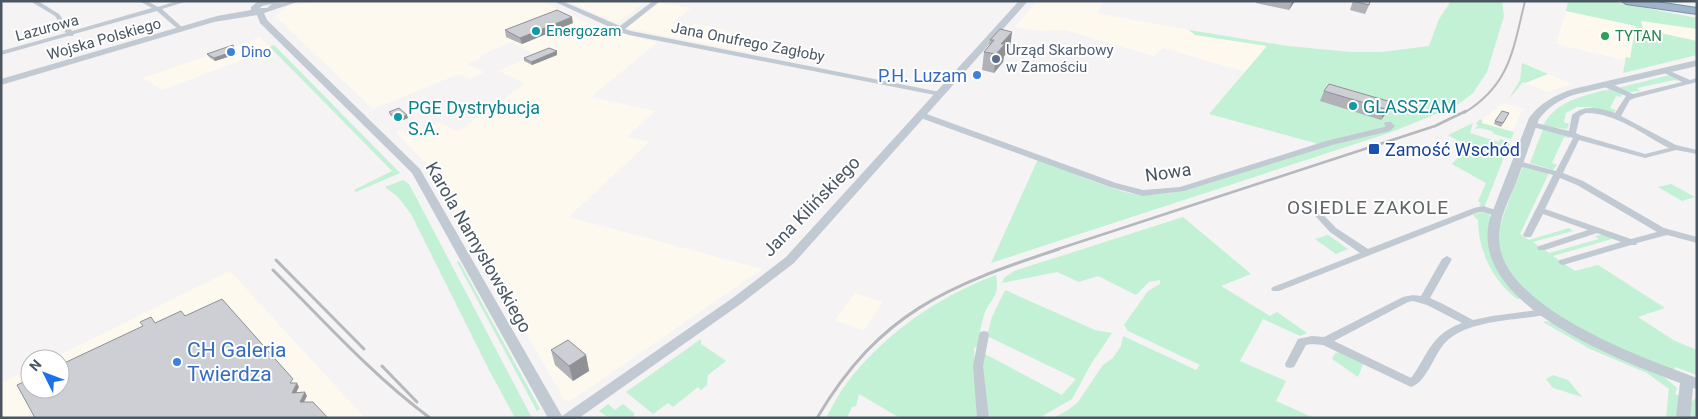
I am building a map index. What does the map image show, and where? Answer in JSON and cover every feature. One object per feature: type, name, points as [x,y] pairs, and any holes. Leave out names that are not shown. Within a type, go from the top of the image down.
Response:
[{"type":"highway","points":[[1626,1],[1697,11]]},
{"type":"highway","points":[[1651,1],[1697,5]]},
{"type":"street","points":[[34,1],[57,15],[71,35]]},
{"type":"street","points":[[142,1],[159,10],[182,30]]},
{"type":"street","name":"Lazurowa","points":[[1,53],[71,35],[186,1]]},
{"type":"street","points":[[268,24],[269,13],[274,4],[286,1]]},
{"type":"street","points":[[274,4],[296,1]]},
{"type":"street","name":"Jana Onufrego Zagłoby","points":[[556,1],[619,30],[940,94]]},
{"type":"street","points":[[619,30],[657,1]]},
{"type":"street","name":"Jana Kilińskiego","points":[[568,418],[779,269],[806,243],[1024,1]]},
{"type":"street","name":"Wojska Polskiego","points":[[1,82],[259,6],[274,4]]},
{"type":"street","name":"Karola Namysłowskiego","points":[[259,6],[263,20],[416,171],[556,418]]},
{"type":"street","points":[[1682,418],[1692,382],[1593,342],[1546,312],[1518,288],[1496,257],[1493,248],[1493,232],[1532,124],[1538,112],[1550,102],[1567,94],[1697,63]]},
{"type":"street","points":[[1663,70],[1693,81]]},
{"type":"street","points":[[1617,116],[1627,99],[1632,96],[1693,81]]},
{"type":"street","points":[[1605,84],[1632,96]]},
{"type":"street","points":[[1528,235],[1558,174],[1574,136],[1576,115],[1579,112],[1591,111],[1617,116],[1675,148],[1697,152]]},
{"type":"street","name":"Nowa","points":[[921,115],[1113,186],[1148,193],[1202,184],[1329,143],[1387,129],[1391,126],[1388,124]]},
{"type":"street","points":[[1532,124],[1645,156],[1675,148]]},
{"type":"street","points":[[1518,163],[1558,174],[1580,183],[1666,232],[1697,240]]},
{"type":"street","points":[[1310,206],[1333,230],[1367,253]]},
{"type":"street","points":[[1276,289],[1477,210],[1483,209],[1498,214]]},
{"type":"street","points":[[1541,210],[1633,243]]},
{"type":"street","points":[[1542,248],[1598,230]]},
{"type":"street","points":[[1563,262],[1666,232]]},
{"type":"street","points":[[1424,300],[1447,259]]},
{"type":"street","points":[[1325,341],[1406,299],[1414,297],[1473,324]]},
{"type":"street","points":[[1290,364],[1302,342],[1312,340],[1325,341],[1411,383],[1416,380],[1443,339],[1451,332],[1473,324],[1546,312]]},
{"type":"street","points":[[983,418],[978,366],[984,335]]},
{"type":"shaded area","points":[[316,1],[542,1],[598,28],[658,42],[591,97],[655,111],[627,137],[649,142],[569,217],[762,269],[572,400],[565,401],[433,171],[396,132],[402,130],[407,134],[441,123],[458,132],[525,83],[498,71],[535,55],[511,42],[480,56],[482,58],[468,64],[484,72],[470,79],[459,74],[373,109],[275,16],[288,6]]},
{"type":"shaded area","points":[[567,1],[647,1],[617,23]]},
{"type":"shaded area","points":[[1037,1],[1099,1],[1103,2],[1097,13],[1189,30],[1195,35],[1267,46],[1246,72],[1163,48],[1153,56],[1065,30],[1038,31],[1015,27]]},
{"type":"shaded area","points":[[660,2],[691,8],[672,23],[690,27],[694,24],[728,30],[726,33],[770,42],[758,54],[626,28]]},
{"type":"shaded area","points":[[1566,11],[1636,26],[1630,58],[1624,57],[1623,60],[1556,44]]},
{"type":"shaded area","points":[[1644,20],[1697,29],[1697,41],[1646,30],[1640,21]]},
{"type":"shaded area","points":[[260,37],[272,49],[162,90],[143,78]]},
{"type":"shaded area","points":[[1548,74],[1573,84],[1547,92],[1525,83]]},
{"type":"shaded area","points":[[1503,103],[1525,109],[1521,113],[1513,132],[1481,123],[1482,119]]},
{"type":"shaded area","name":"CH Galeria Twierdza","points":[[230,271],[365,418],[1,418],[1,383],[20,374],[20,399],[70,399],[70,350]]},
{"type":"shaded area","points":[[855,293],[883,302],[864,331],[835,320]]},
{"type":"green space","points":[[1451,1],[1502,1],[1504,16],[1487,72],[1473,93],[1456,106],[1389,133],[991,263],[1038,159],[1132,194],[1150,195],[1200,186],[1322,147],[1315,143],[1209,114],[1267,46],[1195,35],[1189,30],[1288,46],[1351,52],[1382,52],[1429,46],[1439,19]]},
{"type":"green space","points":[[1562,1],[1609,1],[1697,18],[1697,29],[1641,21],[1643,28],[1646,30],[1697,41],[1697,55],[1623,73],[1626,57],[1630,58],[1636,26],[1566,11],[1568,3]]},
{"type":"green space","points":[[274,45],[400,173],[356,192],[354,190],[392,171],[270,47]]},
{"type":"green space","points":[[1522,63],[1548,74],[1525,83],[1523,82],[1508,100],[1520,80]]},
{"type":"green space","points":[[1670,75],[1679,81],[1674,80],[1637,88],[1640,91],[1630,92],[1618,88]]},
{"type":"green space","points":[[1612,89],[1622,95],[1621,97],[1616,96],[1610,108],[1616,110],[1613,113],[1592,109],[1591,107],[1577,107],[1566,113],[1564,122],[1569,124],[1567,129],[1543,126],[1548,118],[1562,105],[1605,90],[1609,92],[1606,90]]},
{"type":"green space","points":[[1482,119],[1482,123],[1514,132],[1511,139],[1494,134],[1492,131],[1480,128],[1475,129],[1478,121]]},
{"type":"green space","points":[[1473,123],[1470,133],[1499,142],[1500,139],[1510,142],[1484,208],[1479,205],[1481,203],[1478,201],[1486,183],[1452,164],[1465,150],[1466,145],[1448,135]]},
{"type":"green space","points":[[1543,129],[1568,136],[1569,138],[1564,137],[1552,163],[1557,165],[1553,170],[1530,163]]},
{"type":"green space","points":[[1523,166],[1549,173],[1520,234],[1529,240],[1569,228],[1573,231],[1533,242],[1549,253],[1599,239],[1595,236],[1597,235],[1604,235],[1612,239],[1553,256],[1575,271],[1598,265],[1665,308],[1638,317],[1675,341],[1697,350],[1697,375],[1675,367],[1674,371],[1586,334],[1559,318],[1518,282],[1501,254],[1498,239],[1504,213]]},
{"type":"green space","points":[[403,180],[409,184],[532,418],[515,418],[411,214],[398,197],[385,187]]},
{"type":"green space","points":[[1671,184],[1695,197],[1682,201],[1658,187]]},
{"type":"green space","points":[[1482,212],[1489,214],[1491,218],[1488,243],[1494,262],[1523,298],[1517,299],[1508,292],[1488,264],[1481,243],[1478,220],[1473,215]]},
{"type":"green space","points":[[1183,217],[1251,274],[1221,286],[1270,316],[1277,312],[1307,333],[1300,336],[1263,319],[1240,361],[1286,381],[1276,401],[1314,418],[1054,418],[1078,402],[1103,365],[1113,358],[1121,346],[1123,336],[1196,370],[1200,365],[1128,331],[1124,325],[1148,291],[1160,284],[1160,280],[1149,282],[1136,295],[1098,276],[1079,282],[1057,272],[1002,283],[1004,278],[1014,271]]},
{"type":"green space","points":[[1328,235],[1348,249],[1336,254],[1315,239]]},
{"type":"green space","points":[[459,261],[540,409],[537,411],[457,262]]},
{"type":"green space","points":[[996,275],[996,293],[984,315],[977,346],[974,348],[977,418],[900,418],[859,394],[856,406],[852,407],[847,418],[826,418],[846,384],[877,349],[895,333],[913,319],[953,294]]},
{"type":"green space","points":[[1005,290],[1095,330],[1112,333],[1091,364],[1072,399],[1039,418],[987,418],[981,373],[985,354],[1062,395],[1076,379],[987,336],[992,317]]},
{"type":"green space","points":[[1543,322],[1557,324],[1560,329],[1663,376],[1677,388],[1675,394],[1692,401],[1697,398],[1697,418],[1666,418],[1669,389],[1647,373],[1590,349]]},
{"type":"green space","points":[[701,339],[701,344],[726,361],[708,375],[707,385],[701,390],[698,387],[673,407],[668,403],[653,414],[626,392]]},
{"type":"green space","points":[[1340,352],[1363,364],[1358,377],[1332,359],[1335,353]]},
{"type":"green space","points":[[1553,375],[1568,380],[1582,397],[1553,388],[1546,379]]},
{"type":"green space","points":[[608,404],[615,410],[623,404],[634,413],[634,417],[609,418],[599,411]]},
{"type":"building","points":[[1353,1],[1370,1],[1369,5]]},
{"type":"building","points":[[557,10],[572,17],[520,38],[505,30]]},
{"type":"building","points":[[1000,29],[1012,32],[1001,44],[1005,44],[996,54],[984,52],[994,40],[990,40]]},
{"type":"building","points":[[233,45],[235,51],[214,58],[207,54]]},
{"type":"building","points":[[549,48],[557,51],[531,62],[524,58]]},
{"type":"building","points":[[1329,84],[1391,102],[1385,109],[1324,91]]},
{"type":"building","points":[[399,108],[407,115],[397,119],[389,112]]},
{"type":"building","points":[[1502,111],[1509,113],[1503,123],[1495,121]]},
{"type":"building","name":"CH Galeria Twierdza","points":[[222,299],[293,379],[290,383],[297,383],[292,393],[305,392],[300,402],[313,402],[328,418],[35,418],[25,399],[70,399],[70,360],[143,326],[140,322],[151,317],[155,323],[181,311],[185,316]]},
{"type":"building","points":[[568,340],[586,355],[569,366],[551,350]]},
{"type":"railway","points":[[1464,113],[1491,91],[1500,78],[1513,51],[1525,1]]},
{"type":"railway","points":[[1055,250],[1435,126],[1466,111]]},
{"type":"railway","points":[[817,418],[841,382],[866,352],[892,328],[920,308],[950,291],[983,276],[1059,249]]},
{"type":"railway","points":[[276,260],[364,349]]},
{"type":"railway","points":[[273,270],[368,366],[430,418]]},
{"type":"railway","points":[[382,366],[417,402]]},
{"type":"place","name":"Energozam","points":[[536,31]]},
{"type":"place","name":"TYTAN","points":[[1605,36]]},
{"type":"place","name":"Dino","points":[[231,52]]},
{"type":"place","name":"Urząd Skarbowy w Zamościu","points":[[996,59]]},
{"type":"place","name":"P.H. Luzam","points":[[977,75]]},
{"type":"place","name":"GLASSZAM","points":[[1353,106]]},
{"type":"place","name":"PGE Dystrybucja S.A.","points":[[398,117]]},
{"type":"place","name":"Zamość Wschód","points":[[1374,149]]},
{"type":"place","name":"CH Galeria Twierdza","points":[[177,362]]},
{"type":"district","name":"OSIEDLE ZAKOLE","points":[[1368,207]]}]
